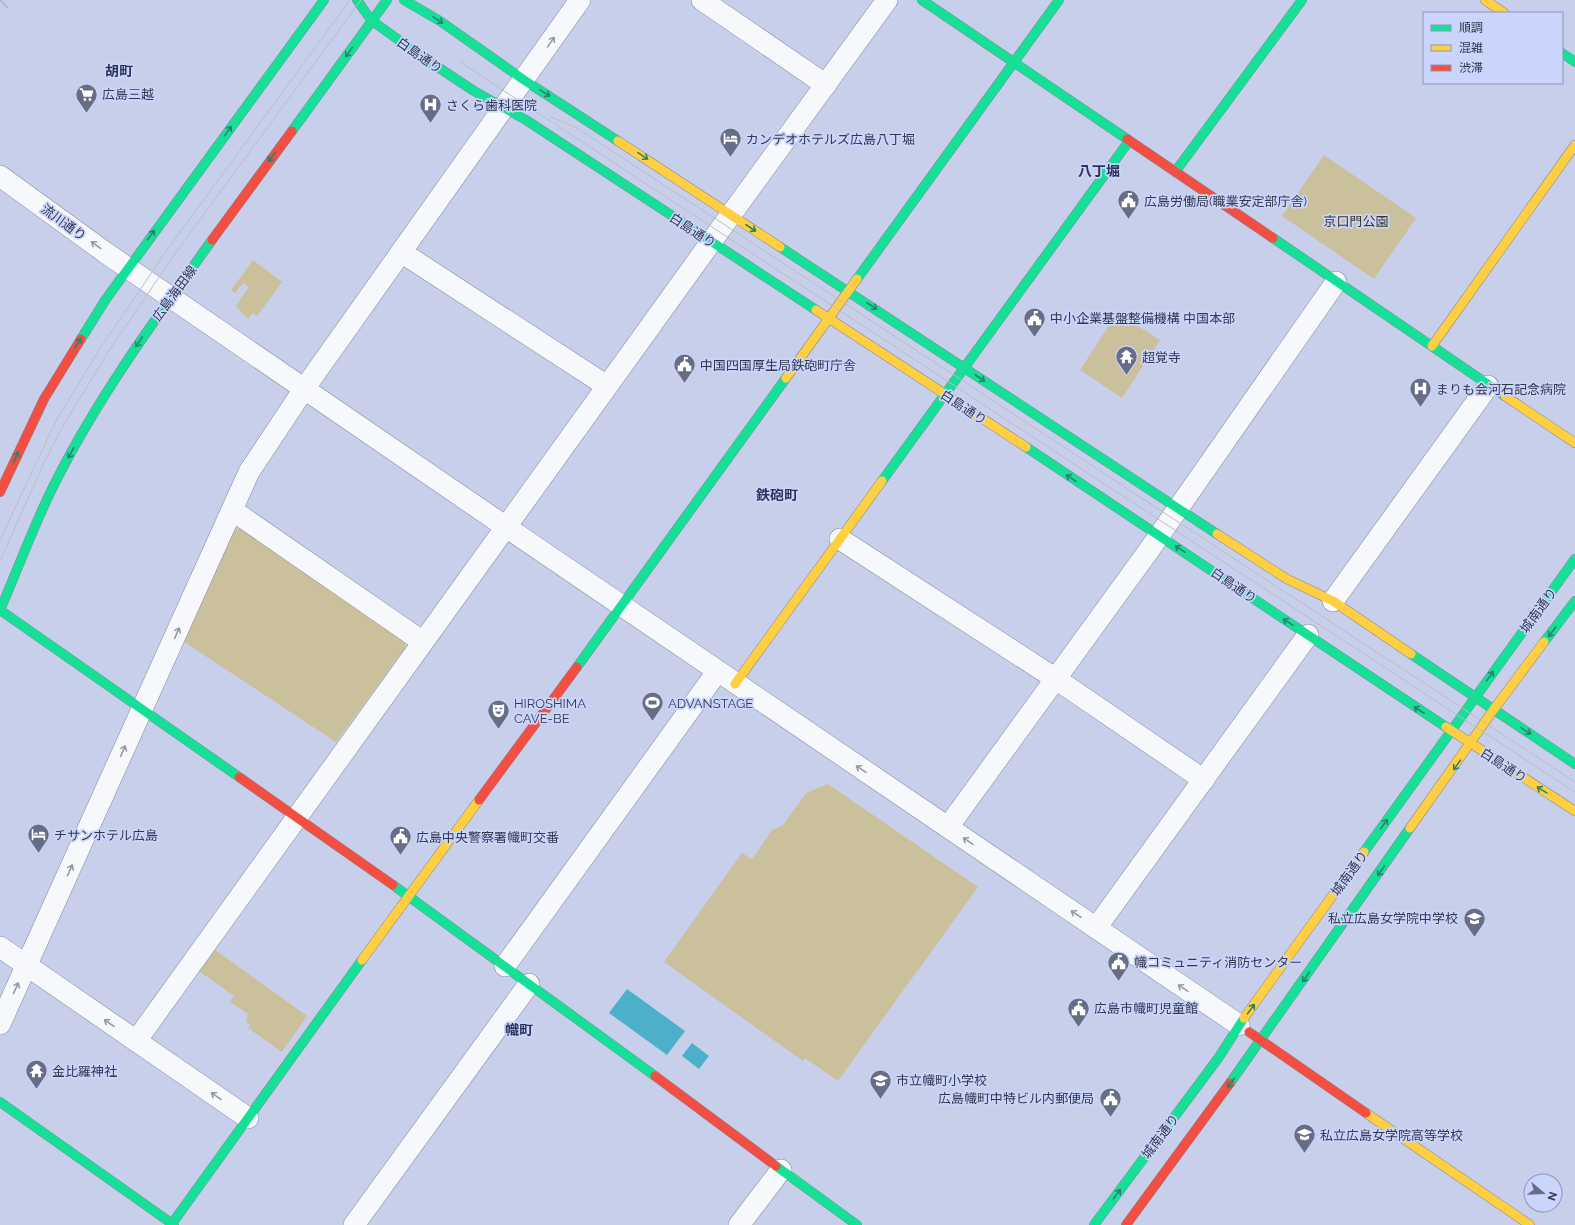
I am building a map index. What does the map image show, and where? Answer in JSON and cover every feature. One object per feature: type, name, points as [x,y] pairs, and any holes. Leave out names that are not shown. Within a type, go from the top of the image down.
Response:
[{"type":"street","points":[[0,492],[44,399],[72,351],[128,268],[324,0]]},
{"type":"street","name":"白島通り","points":[[357,0],[371,20],[474,91],[526,120],[944,394],[1471,744],[1575,810]]},
{"type":"street","name":"広島海田線","points":[[0,610],[56,480],[81,435],[120,372],[171,297],[387,0]]},
{"type":"street","points":[[404,0],[440,21],[524,80],[964,367],[1177,509],[1287,579],[1333,601],[1575,764]]},
{"type":"street","points":[[0,1024],[249,472],[304,389],[580,0]]},
{"type":"street","points":[[702,0],[826,85]]},
{"type":"street","points":[[136,1041],[607,386],[887,0]]},
{"type":"street","points":[[922,0],[1432,346],[1488,386],[1575,443]]},
{"type":"street","points":[[0,1102],[172,1225],[409,896],[622,606],[1059,0]]},
{"type":"street","points":[[1174,172],[1302,0]]},
{"type":"street","points":[[1485,0],[1503,12]]},
{"type":"street","points":[[1563,54],[1575,62]]},
{"type":"street","points":[[735,684],[1129,141]]},
{"type":"street","points":[[1432,346],[1575,144]]},
{"type":"street","name":"流川通り","points":[[0,176],[128,268],[304,389],[717,672],[1239,1025]]},
{"type":"street","points":[[401,252],[607,386]]},
{"type":"street","points":[[948,828],[1159,536],[1336,282]]},
{"type":"street","points":[[1333,601],[1488,386]]},
{"type":"street","points":[[232,510],[423,642]]},
{"type":"street","points":[[840,539],[1056,679],[1204,780]]},
{"type":"street","name":"城南通り","points":[[1094,1225],[1219,1057],[1239,1025],[1575,559]]},
{"type":"street","name":"城南通り","points":[[1126,1225],[1141,1207],[1262,1039],[1471,744],[1494,709],[1575,601]]},
{"type":"street","points":[[0,610],[409,896],[857,1225]]},
{"type":"street","points":[[1096,928],[1308,635]]},
{"type":"street","points":[[505,966],[717,672]]},
{"type":"street","points":[[0,948],[248,1118]]},
{"type":"street","points":[[354,1225],[529,984]]},
{"type":"street","points":[[1239,1025],[1262,1039],[1403,1139],[1530,1225]]},
{"type":"street","points":[[739,1225],[781,1170]]},
{"type":"green space","name":"京口門公園","points":[[1324,155],[1416,218],[1374,279],[1282,216]]},
{"type":"green space","points":[[253,260],[282,282],[257,316],[253,313],[248,319],[236,306],[249,287],[243,283],[235,293],[231,290]]},
{"type":"green space","points":[[1117,313],[1160,340],[1122,398],[1080,370]]},
{"type":"green space","points":[[244,527],[405,640],[405,648],[336,742],[181,640],[232,530]]},
{"type":"green space","points":[[828,784],[978,887],[838,1081],[805,1058],[803,1061],[664,962],[742,853],[752,859],[772,830],[783,825],[806,793]]},
{"type":"green space","points":[[214,949],[307,1016],[282,1052],[248,1028],[250,1025],[246,1022],[248,1014],[230,1002],[234,996],[199,971]]},
{"type":"water","points":[[627,989],[685,1031],[667,1055],[609,1013]]},
{"type":"water","points":[[692,1043],[709,1056],[699,1069],[682,1056]]},
{"type":"tram line","points":[[0,540],[56,421],[99,350],[167,250],[350,0]]},
{"type":"tram line","points":[[0,561],[43,465],[64,424],[109,351],[174,255],[361,0]]},
{"type":"tram line","points":[[460,62],[1575,792]]},
{"type":"tram line","points":[[551,117],[577,128],[1575,782]]},
{"type":"traffic: fast","points":[[81,339],[106,299],[324,0]]},
{"type":"traffic: fast","points":[[357,0],[371,20],[418,54],[474,91],[526,120],[816,310]]},
{"type":"traffic: fast","points":[[292,131],[387,0]]},
{"type":"traffic: fast","points":[[404,0],[440,21],[524,80],[618,141]]},
{"type":"traffic: fast","points":[[922,0],[1127,139]]},
{"type":"traffic: fast","points":[[857,279],[1059,0]]},
{"type":"traffic: fast","points":[[1175,172],[1302,0]]},
{"type":"traffic: fast","points":[[1563,54],[1575,62]]},
{"type":"traffic: fast","points":[[882,481],[1129,141]]},
{"type":"traffic: fast","points":[[1273,238],[1505,396]]},
{"type":"traffic: fast","points":[[0,610],[41,511],[74,447],[110,386],[212,240]]},
{"type":"traffic: fast","points":[[780,247],[1217,534]]},
{"type":"traffic: fast","points":[[577,667],[786,378]]},
{"type":"traffic: fast","points":[[1026,447],[1446,727]]},
{"type":"traffic: fast","points":[[1364,852],[1575,559]]},
{"type":"traffic: fast","points":[[1544,642],[1575,601]]},
{"type":"traffic: fast","points":[[0,610],[239,777]]},
{"type":"traffic: fast","points":[[1411,654],[1575,764]]},
{"type":"traffic: fast","points":[[1230,1083],[1410,828]]},
{"type":"traffic: fast","points":[[393,885],[655,1076]]},
{"type":"traffic: fast","points":[[171,1225],[362,960]]},
{"type":"traffic: fast","points":[[1094,1225],[1219,1057],[1244,1018]]},
{"type":"traffic: fast","points":[[0,1102],[174,1225]]},
{"type":"traffic: fast","points":[[776,1166],[857,1225]]},
{"type":"traffic: slow","points":[[1485,0],[1503,12]]},
{"type":"traffic: slow","points":[[618,141],[780,247]]},
{"type":"traffic: slow","points":[[1432,346],[1575,145]]},
{"type":"traffic: slow","points":[[786,378],[857,279]]},
{"type":"traffic: slow","points":[[816,310],[1026,447]]},
{"type":"traffic: slow","points":[[1505,396],[1575,443]]},
{"type":"traffic: slow","points":[[735,684],[882,481]]},
{"type":"traffic: slow","points":[[1217,534],[1287,579],[1333,601],[1411,654]]},
{"type":"traffic: slow","points":[[1410,828],[1494,709],[1544,642]]},
{"type":"traffic: slow","points":[[1446,727],[1575,811]]},
{"type":"traffic: slow","points":[[362,960],[479,800]]},
{"type":"traffic: slow","points":[[1244,1018],[1364,852]]},
{"type":"traffic: slow","points":[[1366,1113],[1530,1225]]},
{"type":"traffic: jam","points":[[212,240],[292,131]]},
{"type":"traffic: jam","points":[[1127,139],[1273,238]]},
{"type":"traffic: jam","points":[[0,492],[44,399],[81,339]]},
{"type":"traffic: jam","points":[[479,800],[577,667]]},
{"type":"traffic: jam","points":[[239,777],[393,885]]},
{"type":"traffic: jam","points":[[1249,1032],[1366,1113]]},
{"type":"traffic: jam","points":[[655,1076],[776,1166]]},
{"type":"traffic: jam","points":[[1126,1225],[1230,1083]]},
{"type":"place","name":"広島三越","points":[[87,114]]},
{"type":"place","name":"さくら歯科医院","points":[[430,124]]},
{"type":"place","name":"カンデオホテルズ広島八丁堀","points":[[730,158]]},
{"type":"place","name":"広島労働局(職業安定部庁舎)","points":[[1128,220]]},
{"type":"place","name":"中小企業基盤整備機構 中国本部","points":[[1035,338]]},
{"type":"place","name":"超覚寺","points":[[1127,376]]},
{"type":"place","name":"中国四国厚生局鉄砲町庁舎","points":[[685,384]]},
{"type":"place","name":"まりも会河石記念病院","points":[[1420,408]]},
{"type":"place","name":"ADVANSTAGE","points":[[653,722]]},
{"type":"place","name":"HIROSHIMA CAVE-BE","points":[[499,730]]},
{"type":"place","name":"チサンホテル広島","points":[[39,854]]},
{"type":"place","name":"広島中央警察署幟町交番","points":[[401,856]]},
{"type":"place","name":"私立広島女学院中学校","points":[[1474,938]]},
{"type":"place","name":"幟コミュニティ消防センター","points":[[1118,982]]},
{"type":"place","name":"広島市幟町児童館","points":[[1078,1028]]},
{"type":"place","name":"金比羅神社","points":[[37,1090]]},
{"type":"place","name":"市立幟町小学校","points":[[881,1100]]},
{"type":"place","name":"広島幟町中特ビル内郵便局","points":[[1110,1118]]},
{"type":"place","name":"私立広島女学院高等学校","points":[[1305,1154]]},
{"type":"district","name":"胡町","points":[[119,71]]},
{"type":"district","name":"八丁堀","points":[[1099,171]]},
{"type":"district","name":"鉄砲町","points":[[777,495]]},
{"type":"district","name":"幟町","points":[[519,1030]]}]
